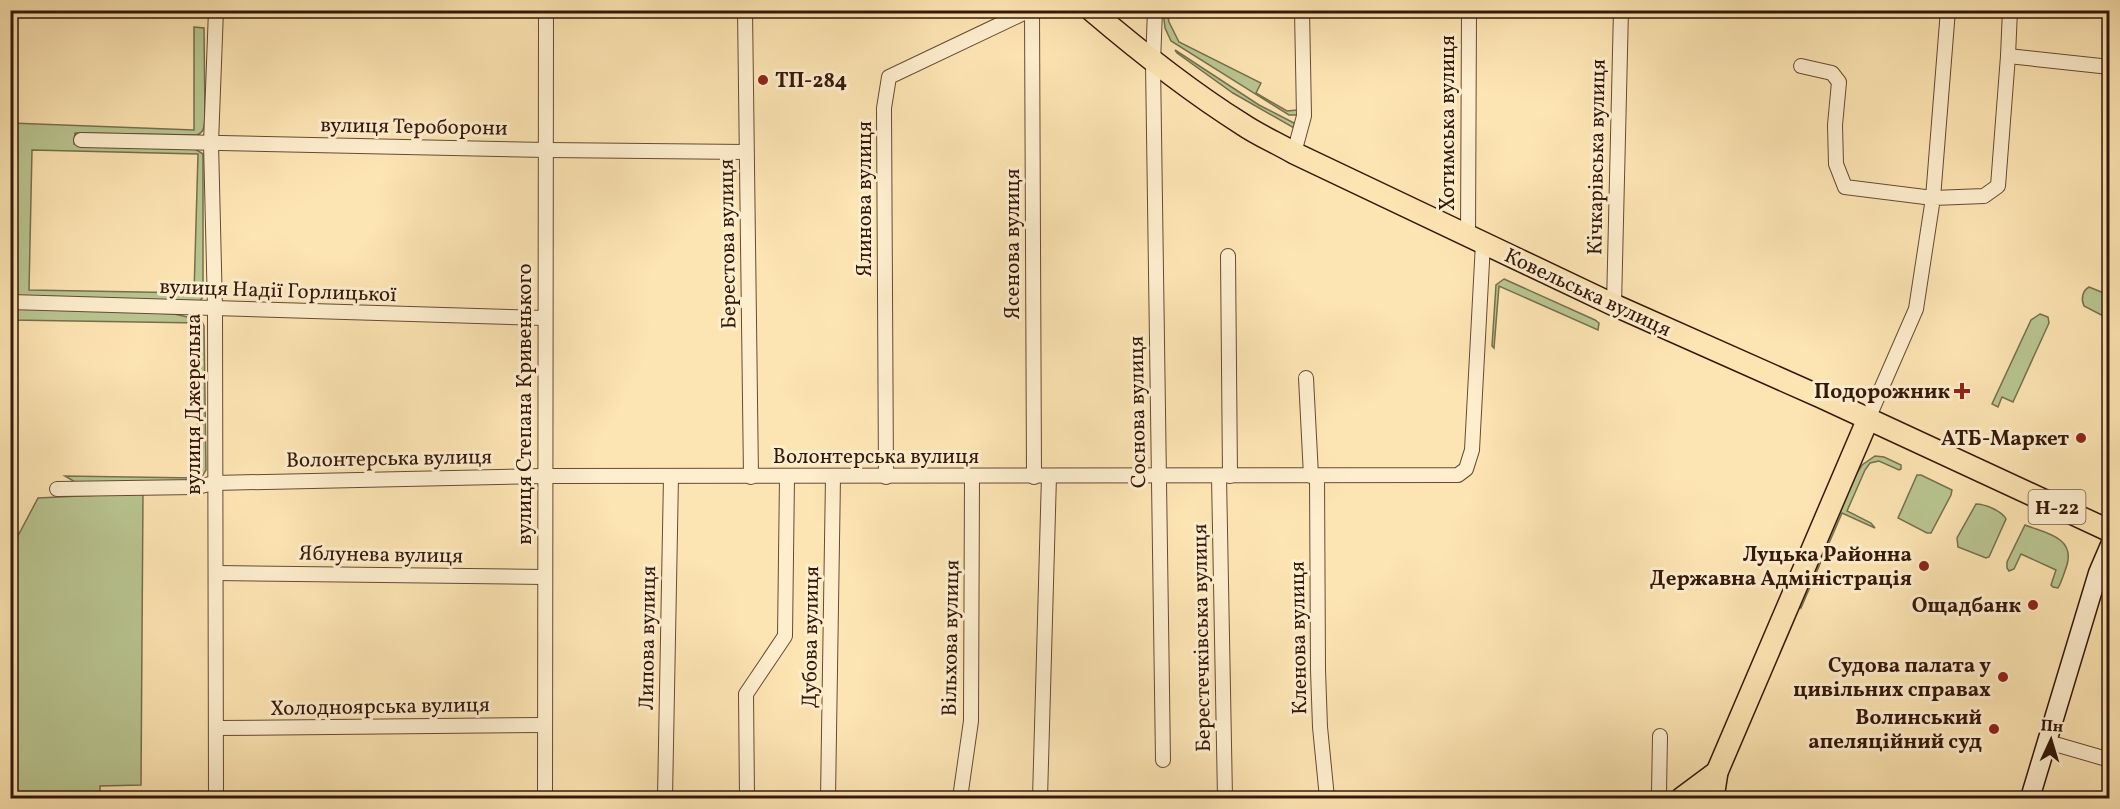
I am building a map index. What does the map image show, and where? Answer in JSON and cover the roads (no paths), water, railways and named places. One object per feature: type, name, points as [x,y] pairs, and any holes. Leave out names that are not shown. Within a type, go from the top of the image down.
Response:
[{"type":"main road","name":"Ковельська вулиця","points":[[1091,10],[1153,63],[1244,125],[1294,153],[1614,305],[2109,531]]},
{"type":"main road","points":[[1713,798],[1717,772],[1868,419]]},
{"type":"main road","points":[[2030,798],[2098,573],[2109,545]]},
{"type":"main road","points":[[1682,798],[1717,772]]},
{"type":"street","name":"вулиця Джерельна","points":[[216,10],[211,143],[215,309],[216,798]]},
{"type":"street","name":"вулиця Степана Кривенького","points":[[545,798],[546,10]]},
{"type":"street","name":"Берестова вулиця","points":[[745,10],[751,477]]},
{"type":"street","name":"Ясенова вулиця","points":[[1031,10],[1034,477]]},
{"type":"street","name":"Ялинова вулиця","points":[[886,477],[884,108],[889,77],[1031,10]]},
{"type":"street","name":"Соснова вулиця","points":[[1155,10],[1153,63],[1163,760]]},
{"type":"street","points":[[1294,153],[1304,116],[1302,10]]},
{"type":"street","name":"Хотимська вулиця","points":[[1469,10],[1475,240]]},
{"type":"street","name":"Кічкарівська вулиця","points":[[1614,305],[1621,10]]},
{"type":"street","points":[[1868,419],[1916,309],[1933,198],[1948,10]]},
{"type":"street","points":[[1801,66],[1832,73],[1839,82],[1835,125],[1836,164],[1845,187],[1933,198],[1984,196],[1998,186],[2010,10]]},
{"type":"street","points":[[2008,56],[2109,66]]},
{"type":"street","name":"вулиця Тероборони","points":[[81,140],[746,152]]},
{"type":"street","name":"Волонтерська вулиця","points":[[57,489],[197,487],[214,483],[544,477],[1447,477],[1458,475],[1466,469],[1472,450],[1475,240]]},
{"type":"street","name":"Берестечківська вулиця","points":[[1225,798],[1228,256]]},
{"type":"street","name":"вулиця Надії Горлицької","points":[[10,302],[545,318]]},
{"type":"street","name":"Кленова вулиця","points":[[1306,378],[1314,476],[1320,727],[1327,798]]},
{"type":"street","points":[[1040,798],[1049,476]]},
{"type":"street","name":"Липова вулиця","points":[[665,798],[671,477]]},
{"type":"street","points":[[747,798],[746,694],[785,636],[787,477]]},
{"type":"street","name":"Дубова вулиця","points":[[828,798],[834,477]]},
{"type":"street","name":"Вільхова вулиця","points":[[960,798],[971,720],[972,477]]},
{"type":"street","name":"Яблунева вулиця","points":[[216,573],[545,577]]},
{"type":"street","name":"Холодноярська вулиця","points":[[216,728],[545,725]]},
{"type":"street","points":[[1660,736],[1659,790],[1661,798]]},
{"type":"street","points":[[2048,742],[2109,760]]},
{"type":"place","name":"ТП-284","points":[[763,80]]},
{"type":"place","name":"Подорожник","points":[[1962,391]]},
{"type":"place","name":"АТБ-Маркет","points":[[2081,438]]},
{"type":"place","name":"Луцька Районна Державна Адміністрація","points":[[1924,566]]},
{"type":"place","name":"Ощадбанк","points":[[2033,605]]},
{"type":"place","name":"Судова палата у цивільних справах","points":[[2003,677]]},
{"type":"place","name":"Волинський апеляційний суд","points":[[1994,729]]}]
